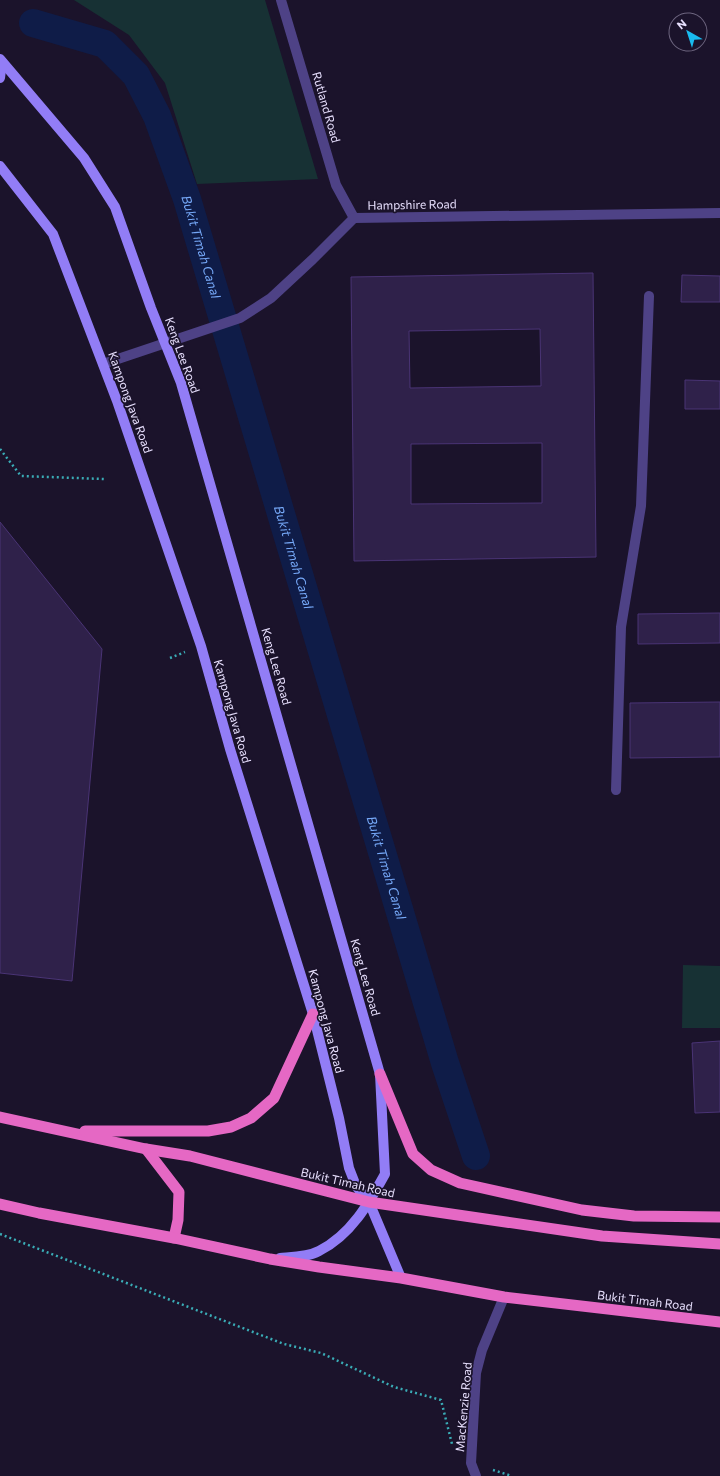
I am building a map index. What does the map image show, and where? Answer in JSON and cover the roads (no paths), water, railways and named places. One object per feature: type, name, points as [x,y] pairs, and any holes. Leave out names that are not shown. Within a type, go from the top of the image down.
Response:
[{"type":"highway","points":[[63,1131],[208,1131],[231,1127],[250,1118],[274,1098],[313,1014]]},
{"type":"highway","points":[[380,1074],[413,1154],[431,1170],[460,1183],[582,1210],[634,1216],[720,1217]]},
{"type":"highway","name":"Bukit Timah Road","points":[[0,1117],[146,1149],[190,1156],[369,1202],[602,1236],[720,1244]]},
{"type":"highway","points":[[146,1149],[179,1192],[178,1220],[174,1238]]},
{"type":"highway","name":"Bukit Timah Road","points":[[0,1204],[39,1213],[174,1238],[270,1259],[401,1278],[504,1297],[720,1322]]},
{"type":"main road","points":[[0,78],[1,61]]},
{"type":"main road","name":"Keng Lee Road","points":[[1,61],[84,158],[115,207],[181,383],[380,1074],[385,1174],[369,1202],[353,1225],[334,1242],[318,1252],[301,1256],[270,1259]]},
{"type":"main road","name":"Kampong Java Road","points":[[0,166],[53,234],[135,451],[201,646],[230,749],[313,1014],[339,1118],[349,1168],[356,1186],[369,1202],[401,1278]]},
{"type":"street","name":"Rutland Road","points":[[281,0],[336,185],[354,218]]},
{"type":"street","name":"Hampshire Road","points":[[103,364],[240,318],[271,298],[313,260],[354,218],[720,213]]},
{"type":"street","points":[[616,790],[621,627],[641,506],[649,296]]},
{"type":"street","name":"MacKenzie Road","points":[[476,1476],[471,1463],[476,1373],[482,1350],[504,1297]]},
{"type":"waterway","name":"Bukit Timah Canal","points":[[33,23],[105,44],[136,75],[157,116],[187,199],[445,1063],[476,1156]]}]
